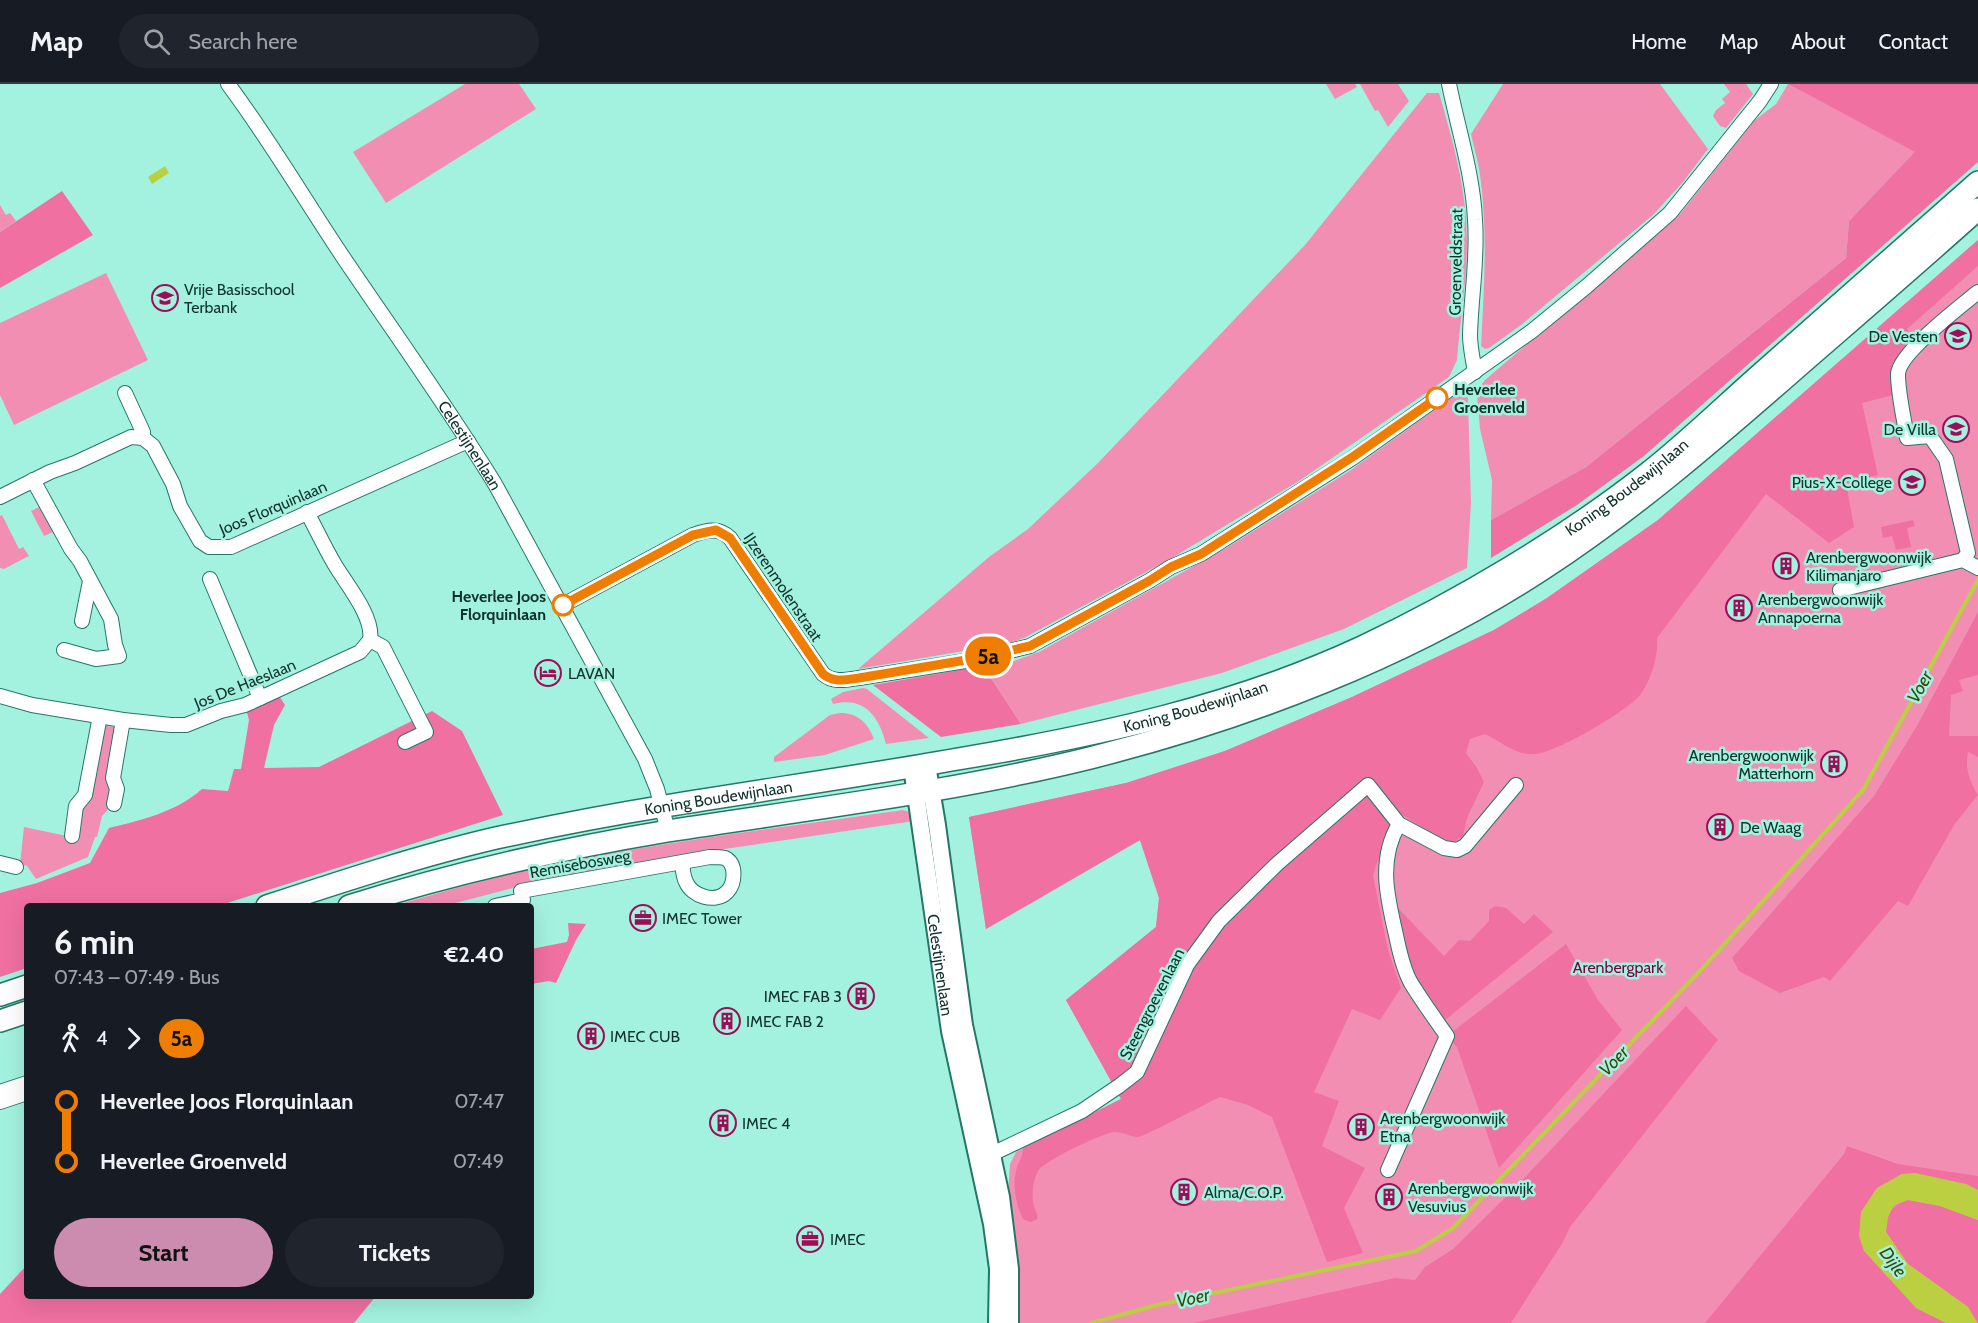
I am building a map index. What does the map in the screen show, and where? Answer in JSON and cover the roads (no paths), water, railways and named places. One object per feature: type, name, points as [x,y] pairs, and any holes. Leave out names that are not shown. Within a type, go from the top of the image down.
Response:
[{"type":"highway","name":"Koning Boudewijnlaan","points":[[277,903],[448,850],[553,826],[1093,735],[1197,707],[1302,672],[1362,647],[1516,563],[1649,472],[1978,183]]},
{"type":"highway","name":"Koning Boudewijnlaan","points":[[359,903],[509,861],[668,831],[924,791],[1034,771],[1094,757],[1191,729],[1256,707],[1362,665],[1477,609],[1582,543],[1692,460],[1978,209]]},
{"type":"highway","points":[[0,995],[24,987]]},
{"type":"highway","points":[[0,1021],[24,1013]]},
{"type":"street","name":"Celestijnenlaan","points":[[228,84],[256,122],[495,484],[645,759],[663,807],[668,831]]},
{"type":"street","name":"Groenveldstraat","points":[[1449,84],[1469,170],[1474,208],[1476,257],[1470,338],[1475,372]]},
{"type":"street","points":[[1475,372],[1559,308],[1670,213],[1760,101],[1771,84]]},
{"type":"street","points":[[1840,590],[1971,564],[1946,459],[1930,436],[1907,438],[1898,371],[1907,355],[1917,345],[1978,292]]},
{"type":"street","name":"IJzerenmolenstraat","points":[[563,605],[693,535],[716,530],[730,538],[823,674],[831,679],[842,681],[978,658],[1030,646],[1171,567],[1201,554],[1354,456],[1475,372]]},
{"type":"street","name":"Joos Florquinlaan","points":[[125,393],[143,432],[143,438],[153,446],[173,484],[180,506],[192,530],[200,541],[209,547],[231,547],[468,441]]},
{"type":"street","points":[[0,497],[131,437],[143,438]]},
{"type":"street","points":[[33,480],[111,619],[119,656],[96,659],[64,650]]},
{"type":"street","points":[[306,512],[336,567],[349,585],[370,627],[370,640],[382,647],[429,736],[405,742]]},
{"type":"street","points":[[210,579],[260,698]]},
{"type":"street","points":[[82,621],[90,581]]},
{"type":"street","name":"Jos De Haeslaan","points":[[0,696],[33,705],[123,720],[186,725],[260,698],[360,652],[370,640]]},
{"type":"street","points":[[72,836],[76,806],[85,795],[100,716]]},
{"type":"street","points":[[114,804],[117,789],[113,778],[123,720]]},
{"type":"street","name":"Celestijnenlaan","points":[[919,766],[924,791],[951,1031],[985,1156],[1001,1197],[1010,1269],[1010,1323]]},
{"type":"street","name":"Steengroevenlaan","points":[[985,1156],[1082,1111],[1137,1072],[1187,965],[1218,921],[1277,864],[1368,785],[1400,824]]},
{"type":"street","points":[[1388,1170],[1447,1036],[1410,981],[1399,951],[1387,897],[1385,870],[1394,833],[1400,824],[1444,848],[1457,850],[1466,846],[1516,785]]},
{"type":"street","points":[[0,863],[16,867]]},
{"type":"street","name":"Remisebosweg","points":[[509,903],[523,900],[521,891],[682,863]]},
{"type":"street","points":[[0,1092],[24,1084]]},
{"type":"street","points":[[0,1102],[24,1094]]},
{"type":"street","name":"Celestijnenlaan","points":[[985,1156],[987,1194],[998,1269],[997,1323]]},
{"type":"water","points":[[165,166],[169,173],[152,184],[148,177]]},
{"type":"water","name":"Dijle","points":[[1915,1173],[1966,1184],[1978,1190],[1978,1220],[1940,1206],[1908,1200],[1894,1205],[1888,1217],[1886,1232],[1908,1264],[1968,1307],[1977,1323],[1946,1323],[1916,1308],[1864,1251],[1859,1236],[1861,1212],[1877,1188],[1902,1174]]},
{"type":"waterway","name":"Voer","points":[[1092,1323],[1157,1305],[1416,1251],[1453,1228],[1702,969],[1863,790],[1978,580]]},
{"type":"place","name":"Vrije Basisschool Terbank","points":[[165,298]]},
{"type":"place","name":"De Vesten","points":[[1958,336]]},
{"type":"place","name":"Heverlee Groenveld","points":[[1437,398]]},
{"type":"place","name":"De Villa","points":[[1956,429]]},
{"type":"place","name":"Pius-X-College","points":[[1912,482]]},
{"type":"place","name":"Arenbergwoonwijk Kilimanjaro","points":[[1786,566]]},
{"type":"place","name":"Heverlee Joos Florquinlaan","points":[[563,605]]},
{"type":"place","name":"Arenbergwoonwijk Annapoerna","points":[[1739,608]]},
{"type":"place","name":"LAVAN","points":[[548,673]]},
{"type":"place","name":"Arenbergwoonwijk Matterhorn","points":[[1834,764]]},
{"type":"place","name":"De Waag","points":[[1720,827]]},
{"type":"place","name":"IMEC Tower","points":[[643,918]]},
{"type":"place","name":"IMEC FAB 3","points":[[861,996]]},
{"type":"place","name":"IMEC FAB 2","points":[[727,1021]]},
{"type":"place","name":"IMEC CUB","points":[[591,1036]]},
{"type":"place","name":"IMEC 4","points":[[723,1123]]},
{"type":"place","name":"Arenbergwoonwijk Etna","points":[[1361,1127]]},
{"type":"place","name":"Alma/C.O.P.","points":[[1184,1192]]},
{"type":"place","name":"Arenbergwoonwijk Vesuvius","points":[[1389,1197]]},
{"type":"place","name":"IMEC","points":[[810,1239]]},
{"type":"park label","name":"Arenbergpark","points":[[1618,967]]}]
